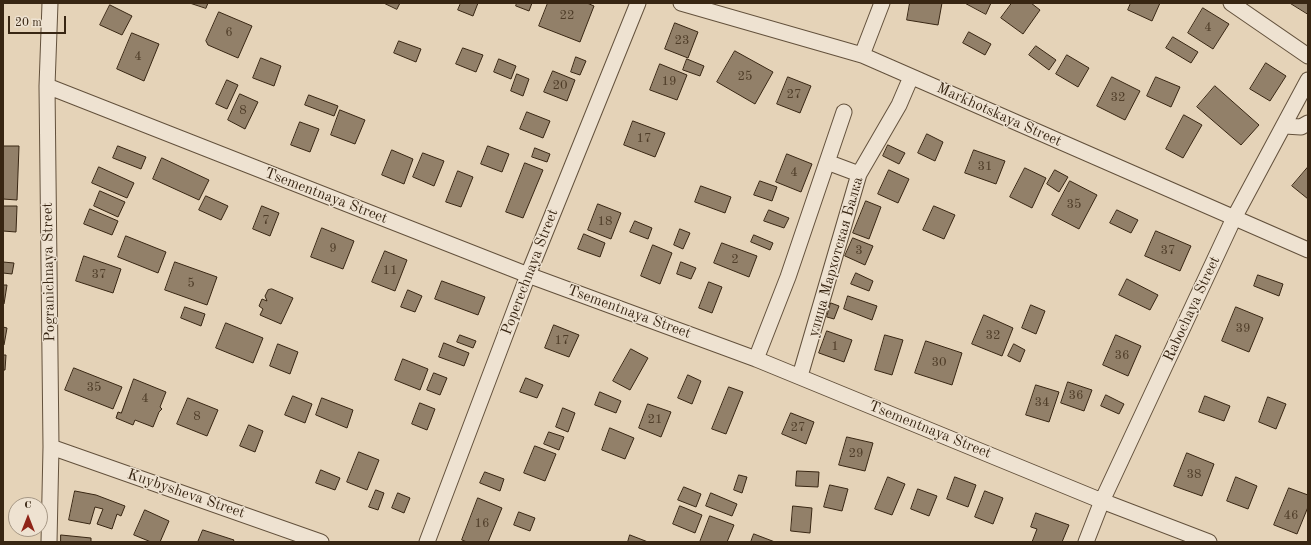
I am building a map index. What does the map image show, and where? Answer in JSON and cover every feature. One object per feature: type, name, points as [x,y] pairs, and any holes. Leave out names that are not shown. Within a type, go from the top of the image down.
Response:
[{"type":"street","name":"Pogranichnaya Street","points":[[49,542],[50,447],[47,86],[50,3]]},
{"type":"street","name":"Poperechnaya Street","points":[[427,542],[528,275],[638,3]]},
{"type":"street","name":"Markhotskaya Street","points":[[681,3],[862,55],[1308,250]]},
{"type":"street","points":[[862,55],[882,3]]},
{"type":"street","points":[[1231,3],[1308,56]]},
{"type":"street","name":"улица Мархотская Балка","points":[[800,376],[859,174],[899,105],[911,77]]},
{"type":"street","name":"Rabochaya Street","points":[[1086,542],[1102,501],[1234,218],[1285,126],[1308,80]]},
{"type":"street","name":"Tsementnaya Street","points":[[47,86],[528,275],[800,376],[1102,501],[1209,542]]},
{"type":"street","points":[[756,359],[788,277],[844,112]]},
{"type":"street","points":[[1285,126],[1301,127],[1308,123]]},
{"type":"street","points":[[827,162],[859,174]]},
{"type":"street","name":"Kuybysheva Street","points":[[50,447],[321,542]]},
{"type":"building","points":[[190,3],[208,3],[206,8]]},
{"type":"building","points":[[384,3],[400,3],[397,9]]},
{"type":"building","points":[[461,3],[478,3],[473,16],[458,10]]},
{"type":"building","points":[[517,3],[532,3],[529,11],[516,6]]},
{"type":"building","points":[[548,3],[587,3],[594,6],[580,42],[539,26]]},
{"type":"building","points":[[910,3],[942,3],[938,25],[907,20]]},
{"type":"building","points":[[965,3],[991,3],[986,14]]},
{"type":"building","points":[[1012,3],[1031,3],[1040,10],[1023,34],[1001,18]]},
{"type":"building","points":[[1131,3],[1160,3],[1152,21],[1128,10]]},
{"type":"building","points":[[1290,3],[1308,3],[1308,14]]},
{"type":"building","points":[[110,5],[132,16],[122,35],[100,25]]},
{"type":"building","points":[[1203,8],[1229,24],[1213,49],[1188,33]]},
{"type":"building","points":[[219,12],[252,26],[238,58],[208,45],[206,41]]},
{"type":"building","points":[[675,23],[698,32],[688,58],[665,49]]},
{"type":"building","points":[[969,32],[991,44],[985,55],[963,43]]},
{"type":"building","points":[[132,33],[159,44],[144,81],[117,69]]},
{"type":"building","points":[[1173,37],[1198,52],[1191,63],[1166,48]]},
{"type":"building","points":[[399,41],[421,49],[416,62],[394,53]]},
{"type":"building","points":[[1036,46],[1056,60],[1049,70],[1029,55]]},
{"type":"building","points":[[463,48],[483,55],[476,72],[456,64]]},
{"type":"building","points":[[735,51],[773,72],[755,104],[717,82]]},
{"type":"building","points":[[1067,55],[1089,68],[1078,87],[1056,74]]},
{"type":"building","points":[[576,57],[586,61],[580,75],[571,72]]},
{"type":"building","points":[[261,58],[281,66],[274,86],[253,78]]},
{"type":"building","points":[[499,59],[516,66],[511,79],[494,72]]},
{"type":"building","points":[[687,59],[704,66],[700,76],[683,70]]},
{"type":"building","points":[[1266,63],[1286,76],[1270,101],[1250,89]]},
{"type":"building","points":[[660,64],[687,75],[677,100],[650,90]]},
{"type":"building","points":[[553,71],[575,80],[567,101],[544,92]]},
{"type":"building","points":[[517,74],[529,79],[523,96],[511,91]]},
{"type":"building","points":[[788,77],[811,86],[800,113],[777,104]]},
{"type":"building","points":[[1112,77],[1140,91],[1125,120],[1097,106]]},
{"type":"building","points":[[1156,77],[1180,87],[1171,107],[1147,96]]},
{"type":"building","points":[[227,80],[238,85],[227,109],[216,104]]},
{"type":"building","points":[[1215,86],[1259,125],[1241,145],[1197,107]]},
{"type":"building","points":[[240,94],[258,102],[245,129],[228,120]]},
{"type":"building","points":[[309,95],[338,106],[334,116],[305,105]]},
{"type":"building","points":[[340,110],[365,120],[355,144],[331,135]]},
{"type":"building","points":[[527,112],[550,121],[543,138],[520,129]]},
{"type":"building","points":[[1184,115],[1202,125],[1183,158],[1166,149]]},
{"type":"building","points":[[633,121],[665,133],[655,157],[624,145]]},
{"type":"building","points":[[300,122],[319,129],[310,152],[291,145]]},
{"type":"building","points":[[927,134],[943,142],[935,161],[918,153]]},
{"type":"building","points":[[888,145],[905,153],[899,164],[883,156]]},
{"type":"building","points":[[3,146],[19,146],[17,200],[3,199]]},
{"type":"building","points":[[118,146],[146,157],[141,169],[113,158]]},
{"type":"building","points":[[488,146],[509,154],[502,172],[481,164]]},
{"type":"building","points":[[535,148],[550,154],[547,162],[532,157]]},
{"type":"building","points":[[392,150],[413,159],[404,184],[382,175]]},
{"type":"building","points":[[974,150],[1005,161],[996,184],[965,173]]},
{"type":"building","points":[[423,153],[444,161],[434,186],[413,177]]},
{"type":"building","points":[[787,154],[812,164],[801,192],[776,182]]},
{"type":"building","points":[[162,158],[209,180],[199,200],[153,179]]},
{"type":"building","points":[[525,163],[543,170],[523,218],[506,212]]},
{"type":"building","points":[[99,167],[134,183],[127,198],[92,183]]},
{"type":"building","points":[[1308,167],[1308,199],[1292,186]]},
{"type":"building","points":[[1025,168],[1046,178],[1032,208],[1010,197]]},
{"type":"building","points":[[889,170],[909,179],[898,203],[878,194]]},
{"type":"building","points":[[1055,170],[1068,177],[1059,192],[1047,184]]},
{"type":"building","points":[[458,171],[473,177],[461,207],[446,202]]},
{"type":"building","points":[[760,181],[777,187],[772,201],[754,195]]},
{"type":"building","points":[[1070,181],[1097,195],[1079,229],[1052,215]]},
{"type":"building","points":[[701,186],[731,197],[725,213],[695,202]]},
{"type":"building","points":[[100,191],[125,202],[118,217],[94,206]]},
{"type":"building","points":[[206,196],[228,206],[221,220],[199,210]]},
{"type":"building","points":[[866,201],[881,207],[869,239],[853,233]]},
{"type":"building","points":[[598,204],[621,213],[611,239],[588,230]]},
{"type":"building","points":[[3,206],[17,206],[16,232],[3,231]]},
{"type":"building","points":[[262,206],[279,213],[270,236],[253,229]]},
{"type":"building","points":[[934,206],[955,215],[944,239],[923,230]]},
{"type":"building","points":[[90,209],[118,221],[112,235],[84,224]]},
{"type":"building","points":[[769,210],[789,218],[784,228],[764,221]]},
{"type":"building","points":[[1117,210],[1138,220],[1131,233],[1110,223]]},
{"type":"building","points":[[635,221],[652,228],[648,239],[630,232]]},
{"type":"building","points":[[322,228],[354,241],[343,269],[311,257]]},
{"type":"building","points":[[680,229],[690,233],[683,249],[674,245]]},
{"type":"building","points":[[1156,231],[1191,246],[1180,271],[1145,256]]},
{"type":"building","points":[[584,234],[605,243],[600,257],[578,249]]},
{"type":"building","points":[[754,235],[773,243],[770,250],[751,242]]},
{"type":"building","points":[[126,236],[166,252],[158,273],[118,257]]},
{"type":"building","points":[[853,238],[873,246],[865,265],[845,256]]},
{"type":"building","points":[[722,243],[757,256],[749,277],[714,263]]},
{"type":"building","points":[[653,245],[672,253],[660,284],[641,276]]},
{"type":"building","points":[[385,251],[407,260],[395,291],[372,282]]},
{"type":"building","points":[[84,256],[121,269],[113,293],[76,281]]},
{"type":"building","points":[[3,262],[14,263],[12,274],[3,273]]},
{"type":"building","points":[[175,262],[217,277],[207,305],[165,290]]},
{"type":"building","points":[[681,262],[696,268],[691,279],[677,274]]},
{"type":"building","points":[[856,273],[873,281],[869,291],[851,284]]},
{"type":"building","points":[[1258,275],[1283,284],[1279,296],[1254,286]]},
{"type":"building","points":[[1127,279],[1158,295],[1150,310],[1119,295]]},
{"type":"building","points":[[442,281],[485,297],[478,315],[435,299]]},
{"type":"building","points":[[709,282],[722,287],[712,313],[699,308]]},
{"type":"building","points":[[3,285],[7,285],[4,304],[3,303]]},
{"type":"building","points":[[272,289],[293,298],[281,324],[260,315],[263,309],[259,306],[262,299],[267,301],[265,296],[268,290]]},
{"type":"building","points":[[408,290],[422,296],[415,312],[401,307]]},
{"type":"building","points":[[848,296],[877,306],[872,320],[844,309]]},
{"type":"building","points":[[831,303],[839,306],[834,319],[827,317]]},
{"type":"building","points":[[1031,305],[1045,311],[1036,334],[1022,328]]},
{"type":"building","points":[[185,307],[205,314],[201,326],[181,318]]},
{"type":"building","points":[[1236,307],[1263,318],[1249,352],[1222,341]]},
{"type":"building","points":[[984,315],[1013,328],[1002,356],[972,344]]},
{"type":"building","points":[[226,323],[263,338],[253,363],[216,348]]},
{"type":"building","points":[[554,325],[579,335],[569,357],[545,348]]},
{"type":"building","points":[[3,327],[7,328],[4,345],[3,344]]},
{"type":"building","points":[[827,331],[852,340],[844,362],[819,353]]},
{"type":"building","points":[[460,335],[476,341],[473,348],[457,342]]},
{"type":"building","points":[[885,335],[903,340],[892,375],[875,370]]},
{"type":"building","points":[[1116,335],[1141,346],[1128,376],[1103,365]]},
{"type":"building","points":[[926,341],[962,353],[952,385],[915,373]]},
{"type":"building","points":[[444,343],[469,353],[464,366],[439,357]]},
{"type":"building","points":[[278,344],[298,352],[290,374],[270,366]]},
{"type":"building","points":[[1014,344],[1025,350],[1020,362],[1008,356]]},
{"type":"building","points":[[631,349],[648,358],[630,390],[613,381]]},
{"type":"building","points":[[3,355],[6,355],[5,370],[3,370]]},
{"type":"building","points":[[403,359],[428,369],[420,390],[395,380]]},
{"type":"building","points":[[74,368],[122,387],[113,409],[65,390]]},
{"type":"building","points":[[434,373],[447,378],[440,395],[427,390]]},
{"type":"building","points":[[688,375],[701,381],[692,404],[678,398]]},
{"type":"building","points":[[526,378],[543,385],[537,398],[520,392]]},
{"type":"building","points":[[134,379],[166,392],[160,407],[162,409],[159,412],[153,427],[135,420],[133,425],[116,418],[118,412],[121,413]]},
{"type":"building","points":[[1068,382],[1092,390],[1084,411],[1061,403]]},
{"type":"building","points":[[1036,385],[1059,392],[1049,422],[1026,415]]},
{"type":"building","points":[[729,387],[743,392],[726,434],[712,429]]},
{"type":"building","points":[[600,392],[621,401],[616,413],[595,405]]},
{"type":"building","points":[[1106,395],[1124,404],[1119,414],[1101,406]]},
{"type":"building","points":[[293,396],[312,404],[305,423],[285,415]]},
{"type":"building","points":[[1205,396],[1230,406],[1224,421],[1199,412]]},
{"type":"building","points":[[1268,397],[1286,404],[1276,429],[1259,422]]},
{"type":"building","points":[[188,398],[218,410],[207,436],[177,424]]},
{"type":"building","points":[[322,398],[353,410],[347,428],[316,415]]},
{"type":"building","points":[[420,403],[435,409],[427,430],[412,424]]},
{"type":"building","points":[[648,404],[671,412],[661,437],[639,428]]},
{"type":"building","points":[[563,408],[575,413],[568,432],[556,427]]},
{"type":"building","points":[[791,413],[814,422],[806,444],[782,434]]},
{"type":"building","points":[[249,425],[263,431],[255,452],[240,446]]},
{"type":"building","points":[[610,428],[634,438],[625,459],[602,450]]},
{"type":"building","points":[[549,432],[564,437],[559,450],[544,444]]},
{"type":"building","points":[[847,437],[873,443],[865,471],[839,465]]},
{"type":"building","points":[[535,446],[556,454],[545,481],[524,473]]},
{"type":"building","points":[[359,452],[379,460],[367,490],[347,482]]},
{"type":"building","points":[[1187,453],[1214,464],[1202,496],[1174,486]]},
{"type":"building","points":[[321,470],[340,478],[335,490],[316,483]]},
{"type":"building","points":[[797,471],[819,472],[818,487],[796,486]]},
{"type":"building","points":[[485,472],[504,479],[500,491],[480,483]]},
{"type":"building","points":[[739,475],[747,477],[742,493],[734,490]]},
{"type":"building","points":[[888,477],[905,484],[892,515],[875,509]]},
{"type":"building","points":[[955,477],[976,485],[968,507],[947,499]]},
{"type":"building","points":[[1236,477],[1257,486],[1248,509],[1227,501]]},
{"type":"building","points":[[830,485],[848,489],[842,511],[824,507]]},
{"type":"building","points":[[684,487],[701,494],[696,507],[678,500]]},
{"type":"building","points":[[1289,488],[1308,495],[1308,507],[1297,534],[1274,525]]},
{"type":"building","points":[[918,489],[937,496],[929,516],[911,509]]},
{"type":"building","points":[[376,490],[384,493],[378,510],[369,507]]},
{"type":"building","points":[[75,491],[96,495],[125,506],[121,516],[117,514],[112,529],[97,524],[103,509],[95,507],[90,524],[69,520]]},
{"type":"building","points":[[985,491],[1003,498],[993,524],[975,517]]},
{"type":"building","points":[[398,493],[410,498],[404,513],[392,508]]},
{"type":"building","points":[[711,493],[737,504],[732,516],[706,506]]},
{"type":"building","points":[[478,498],[502,508],[488,542],[467,542],[462,540]]},
{"type":"building","points":[[680,506],[702,515],[695,533],[673,524]]},
{"type":"building","points":[[793,506],[812,508],[810,533],[791,531]]},
{"type":"building","points":[[145,510],[169,521],[160,542],[151,542],[134,535]]},
{"type":"building","points":[[519,512],[535,518],[530,531],[514,525]]},
{"type":"building","points":[[1036,513],[1069,525],[1062,542],[1032,542],[1037,529],[1031,527]]},
{"type":"building","points":[[710,516],[734,525],[727,542],[700,542]]},
{"type":"building","points":[[203,530],[234,540],[233,542],[198,542]]},
{"type":"building","points":[[754,534],[775,542],[751,542]]},
{"type":"building","points":[[61,535],[91,538],[91,542],[61,542]]},
{"type":"building","points":[[630,535],[648,542],[628,542]]}]
